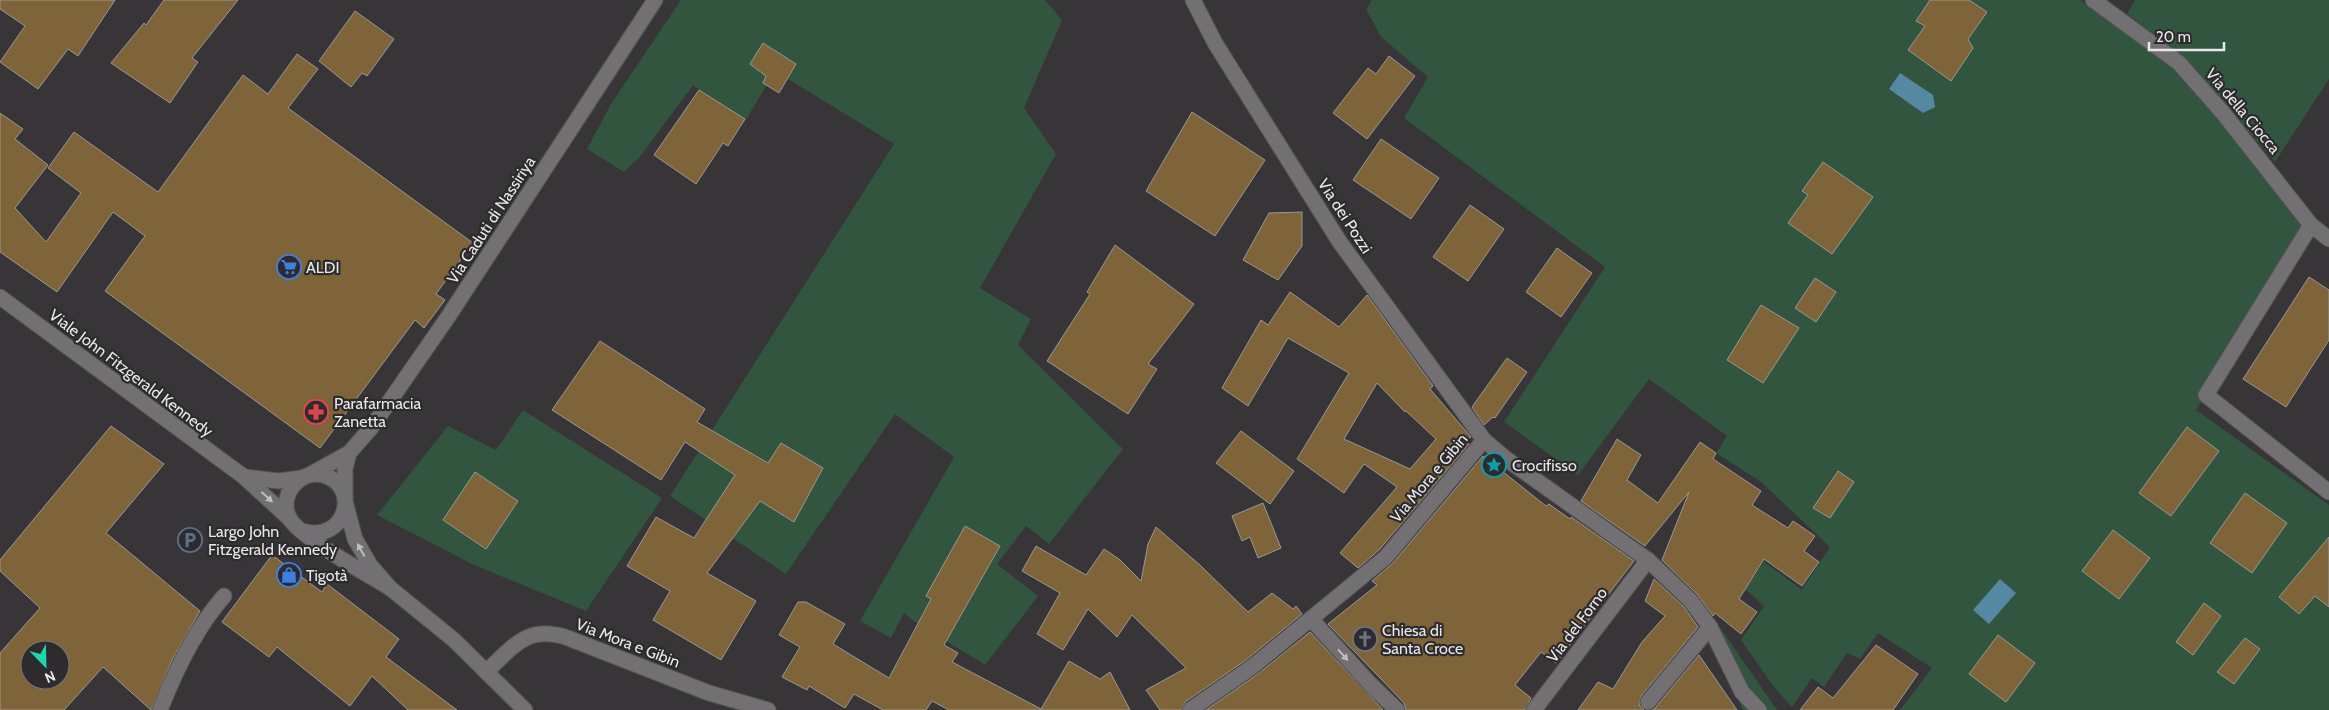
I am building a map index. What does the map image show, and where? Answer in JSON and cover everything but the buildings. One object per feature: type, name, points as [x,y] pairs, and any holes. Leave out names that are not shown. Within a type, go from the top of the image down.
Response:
[{"type":"street","name":"Via Caduti di Nassiriya","points":[[306,476],[349,453],[371,428],[448,318],[655,0]]},
{"type":"street","name":"Via dei Pozzi","points":[[1193,0],[1216,43],[1339,241],[1484,440]]},
{"type":"street","name":"Via della Ciocca","points":[[2093,0],[2179,63],[2223,113],[2311,225],[2329,239]]},
{"type":"street","points":[[2311,225],[2206,395],[2329,492]]},
{"type":"street","name":"Viale John Fitzgerald Kennedy","points":[[0,297],[243,476],[302,531],[334,554],[390,588],[454,640],[526,710]]},
{"type":"street","name":"Via Mora e Gibin","points":[[1190,710],[1252,667],[1386,557],[1484,440],[1505,458],[1648,560],[1691,602],[1710,627],[1742,692],[1759,710]]},
{"type":"street","points":[[302,531],[322,533],[331,530],[338,523],[345,501],[345,470],[349,453]]},
{"type":"street","name":"Viale John Fitzgerald Kennedy","points":[[243,476],[279,481],[306,476],[329,477],[341,489],[355,538],[370,565],[390,588]]},
{"type":"street","points":[[290,519],[286,510],[289,491],[306,476]]},
{"type":"street","name":"Via del Forno","points":[[1534,710],[1648,560]]},
{"type":"street","points":[[160,710],[170,685],[206,616],[224,596]]},
{"type":"street","points":[[1311,619],[1371,685],[1397,710]]},
{"type":"street","points":[[1648,702],[1710,627]]},
{"type":"street","name":"Via Mora e Gibin","points":[[486,672],[528,637],[545,632],[568,638],[709,693],[768,710]]},
{"type":"green space","points":[[681,0],[1045,0],[1062,20],[1024,108],[1056,154],[980,288],[1031,319],[1018,345],[1123,449],[1049,544],[1026,526],[997,564],[1038,596],[985,665],[913,621],[904,613],[891,638],[860,621],[954,457],[895,414],[786,574],[670,496],[894,144],[775,71],[744,123],[693,85],[639,158],[624,172],[587,149],[611,104]]},
{"type":"green space","points":[[1372,0],[2080,0],[2154,52],[2196,89],[2307,226],[2196,410],[2329,505],[2329,710],[1900,710],[1932,668],[1878,633],[1860,659],[1847,653],[1824,687],[1812,678],[1792,707],[1774,687],[1741,640],[1764,606],[1745,589],[1764,562],[1802,590],[1830,547],[1761,482],[1716,453],[1727,436],[1649,379],[1578,475],[1504,422],[1605,267],[1404,118],[1428,77],[1381,37],[1366,9]]},
{"type":"green space","points":[[2135,0],[2329,0],[2329,79],[2275,162],[2181,54],[2127,14]]},
{"type":"green space","points":[[523,410],[662,498],[586,611],[474,565],[377,515],[448,426],[496,450]]},
{"type":"green space","points":[[1717,623],[1777,710],[1743,710],[1705,633]]},
{"type":"water","points":[[1900,73],[1933,95],[1935,107],[1923,113],[1889,89]]},
{"type":"water","points":[[2000,579],[2016,593],[1989,624],[1973,610]]},
{"type":"place","name":"ALDI","points":[[289,267]]},
{"type":"place","name":"Parafarmacia Zanetta","points":[[316,412]]},
{"type":"place","name":"Crocifisso","points":[[1494,465]]},
{"type":"place","name":"Largo John Fitzgerald Kennedy","points":[[190,540]]},
{"type":"place","name":"Tigotà","points":[[289,575]]},
{"type":"place","name":"Chiesa di Santa Croce","points":[[1365,639]]}]
